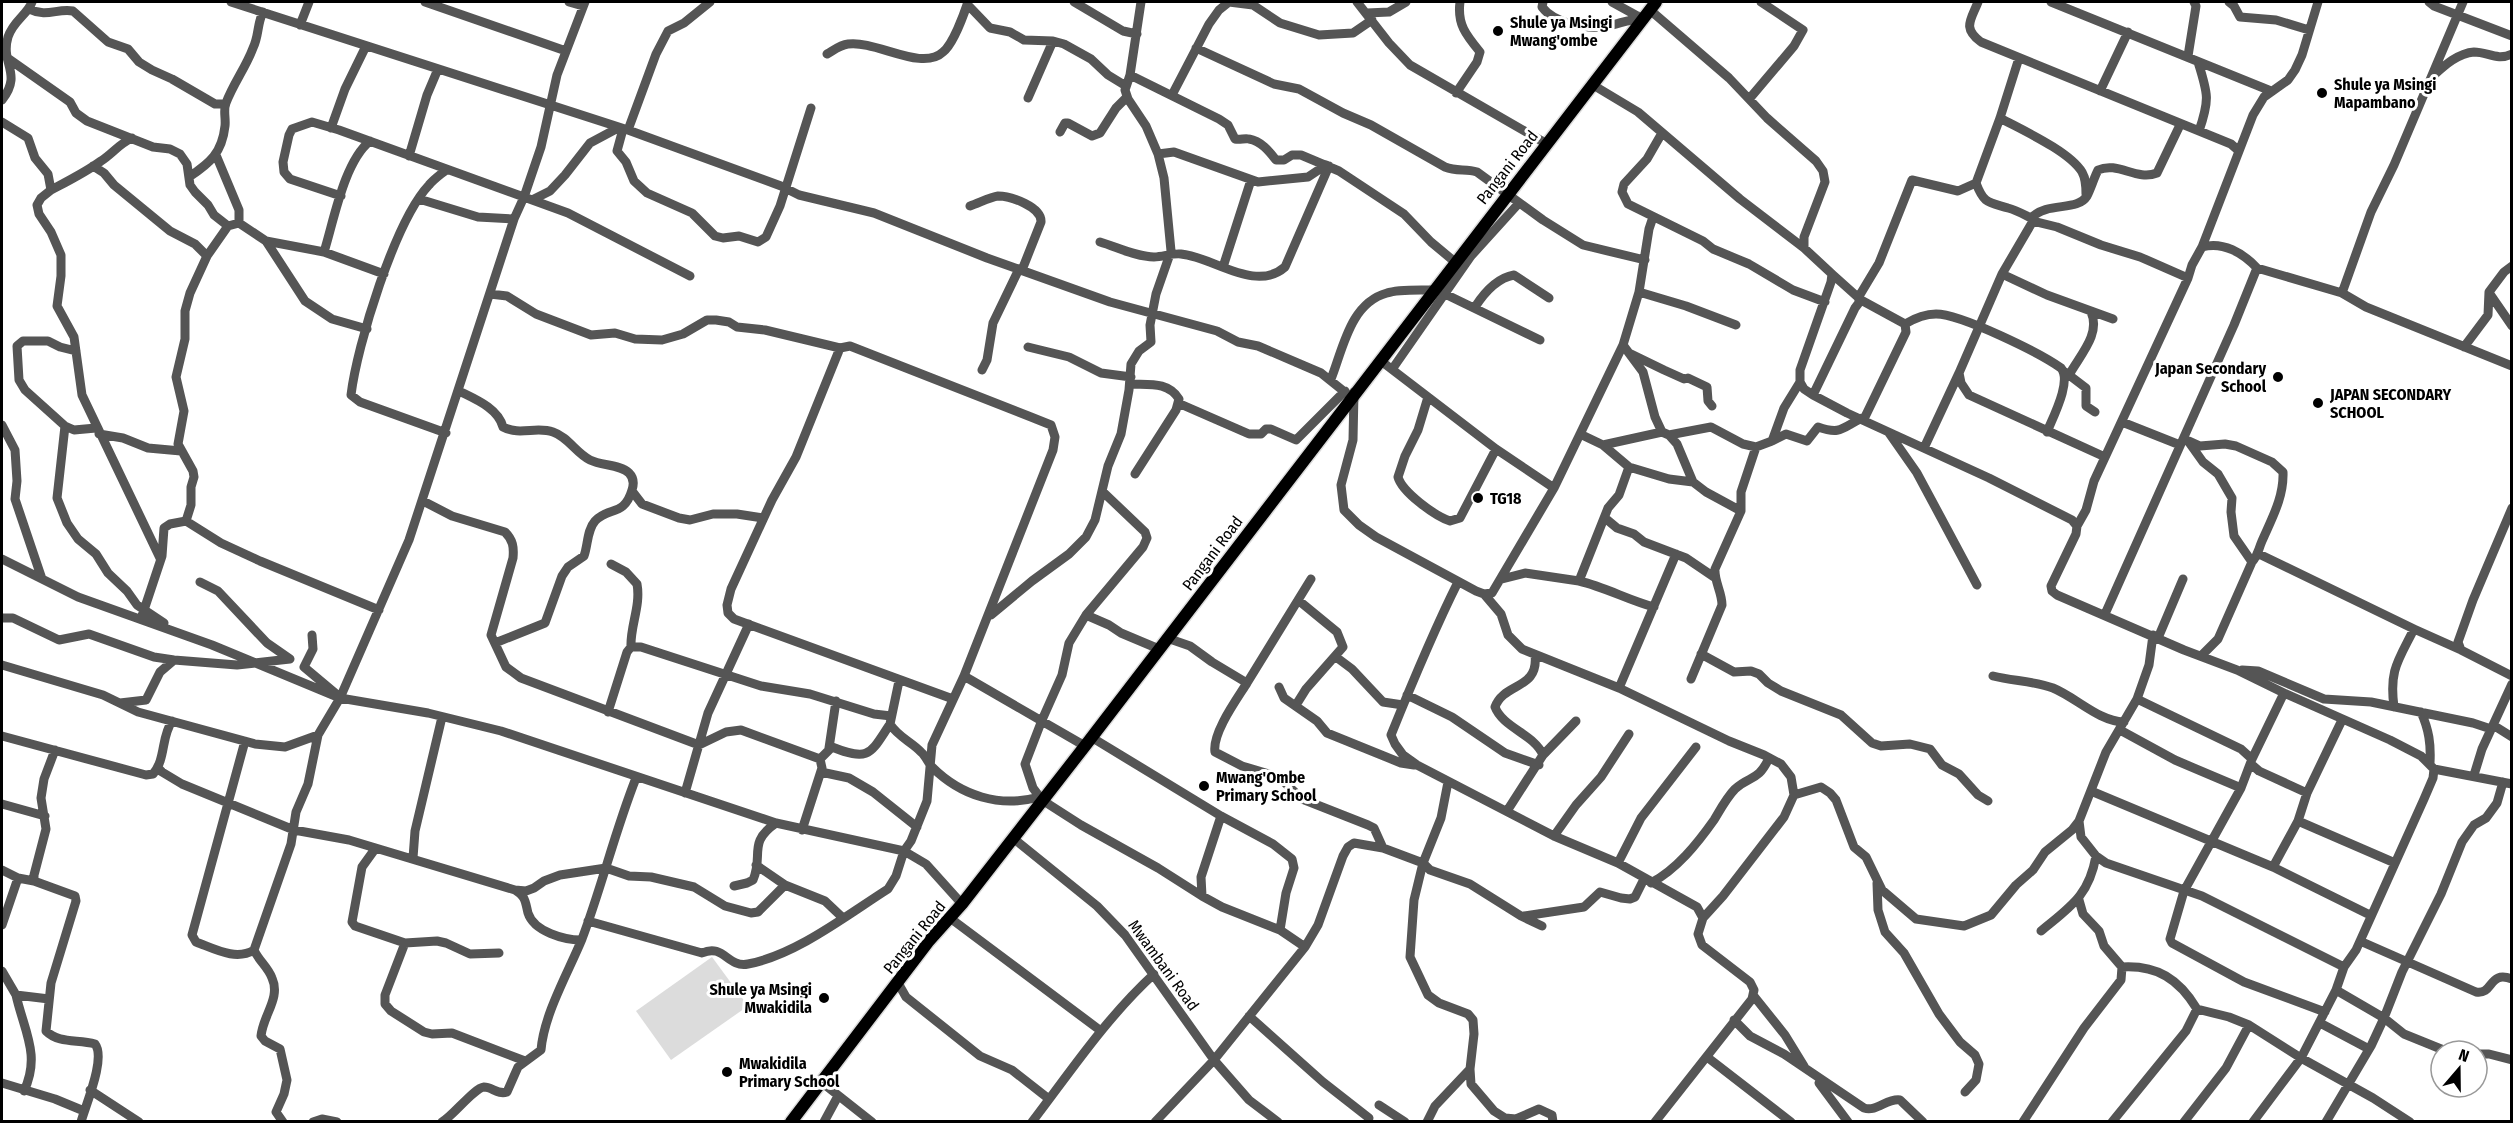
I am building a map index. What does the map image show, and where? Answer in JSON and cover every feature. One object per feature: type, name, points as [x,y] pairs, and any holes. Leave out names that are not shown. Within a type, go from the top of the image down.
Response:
[{"type":"main road","name":"Pangani Road","points":[[791,1122],[928,942],[962,904],[1013,838],[1040,798],[1088,742],[1350,393],[1381,361],[1439,292],[1455,262],[1650,10]]},
{"type":"street","points":[[231,2],[248,4],[263,12],[300,25],[623,129],[786,188],[799,195],[874,213],[1110,302],[1217,331],[1238,342],[1258,346],[1331,379],[1350,393],[1353,440],[1341,485],[1344,510],[1359,525],[1376,537],[1484,594],[1501,614],[1512,640],[1522,649],[1619,687],[1709,732],[1769,758],[1781,764],[1791,777],[1794,795],[1784,817],[1723,896],[1703,918],[1698,934],[1702,945],[1750,981],[1754,990],[1753,995],[1656,1121]]},
{"type":"street","points":[[300,25],[309,2]]},
{"type":"street","points":[[425,2],[566,51]]},
{"type":"street","points":[[245,741],[192,935],[196,942],[231,955],[245,956],[254,950],[294,830],[296,812],[308,784],[318,735],[379,610],[409,540],[446,433],[514,219],[528,198],[548,122],[548,105],[584,4],[569,2]]},
{"type":"street","points":[[710,2],[684,23],[668,31],[623,129],[617,151],[626,162],[634,182],[647,193],[692,213],[715,236],[723,238],[739,236],[758,242],[766,237],[786,188],[811,108]]},
{"type":"street","points":[[1074,2],[1123,31],[1137,34]]},
{"type":"street","points":[[986,621],[994,610],[1069,554],[1086,537],[1095,520],[1108,466],[1121,434],[1131,380],[1131,364],[1135,356],[1151,342],[1152,314],[1169,256],[1170,243],[1164,178],[1158,154],[1146,126],[1127,97],[1126,86],[1130,75],[1141,2]]},
{"type":"street","points":[[1173,95],[1196,48],[1219,9],[1229,2],[1253,5],[1280,23],[1319,35],[1353,33],[1370,17],[1389,12],[1406,2]]},
{"type":"street","points":[[1358,2],[1389,43],[1410,65],[1547,144]]},
{"type":"street","points":[[1456,93],[1477,62],[1480,52],[1464,33],[1460,23],[1460,2]]},
{"type":"street","points":[[1543,2],[1542,7],[1547,14],[1558,20],[1589,27],[1607,26],[1650,10]]},
{"type":"street","points":[[1612,2],[1650,10],[1694,47],[1750,98],[1767,118],[1816,161],[1823,171],[1825,182],[1804,237],[1804,248]]},
{"type":"street","points":[[1750,98],[1794,46],[1803,30],[1761,2]]},
{"type":"street","points":[[1978,2],[1969,26],[1971,35],[1981,42],[2231,144],[2239,151]]},
{"type":"street","points":[[2051,2],[2066,4],[2198,62],[2231,73],[2271,91]]},
{"type":"street","points":[[2188,56],[2196,6],[2194,2]]},
{"type":"street","points":[[2229,2],[2240,17],[2276,20],[2309,30]]},
{"type":"street","points":[[2318,2],[2302,55],[2295,70],[2288,80],[2264,97],[2253,115],[2202,247],[2094,481],[2076,534],[2050,586],[2057,595],[2237,670],[2390,740],[2421,756],[2432,766],[2507,783],[2486,818],[2474,825],[2462,842],[2441,894],[2407,961],[2369,1049],[2326,1122]]},
{"type":"street","points":[[2428,2],[2457,16],[2511,36]]},
{"type":"street","points":[[2342,293],[2371,212],[2463,2]]},
{"type":"street","points":[[827,54],[848,44],[869,44],[904,56],[926,60],[936,57],[944,52],[967,3],[990,28],[1010,32],[1024,40],[1053,40],[1075,49],[1126,86]]},
{"type":"street","points":[[2,100],[8,92],[12,79],[6,57],[8,35],[18,18],[30,5],[39,14],[73,11],[108,42],[128,49],[140,62],[152,70],[215,104],[225,104]]},
{"type":"street","points":[[189,177],[207,166],[216,155],[225,126],[225,104],[254,47],[258,36],[258,23],[263,12]]},
{"type":"street","points":[[2100,91],[2128,32]]},
{"type":"street","points":[[1028,98],[1053,40]]},
{"type":"street","points":[[331,128],[345,89],[366,46]]},
{"type":"street","points":[[1196,48],[1274,84],[1299,89],[1371,125],[1445,167],[1456,171],[1469,169],[1477,172],[1583,245],[1645,260]]},
{"type":"street","points":[[2431,78],[2450,62],[2475,52],[2505,58],[2511,54]]},
{"type":"street","points":[[6,57],[70,102],[76,114],[87,121],[180,154],[187,164],[195,192],[214,215],[228,226]]},
{"type":"street","points":[[2019,58],[1976,183],[1980,194],[1989,203],[2009,208],[2032,219],[2140,257],[2188,278]]},
{"type":"street","points":[[2198,62],[2207,98],[2207,106],[2199,131]]},
{"type":"street","points":[[409,156],[427,95],[438,69]]},
{"type":"street","points":[[1130,75],[1219,118],[1228,125],[1235,139],[1257,142],[1268,149],[1276,160],[1300,155],[1328,166],[1404,214],[1431,242],[1455,262]]},
{"type":"street","points":[[1593,85],[1638,112],[1740,199],[1804,248],[1860,299],[1905,324]]},
{"type":"street","points":[[1060,132],[1065,123],[1068,123],[1092,136],[1100,133],[1116,108],[1127,97]]},
{"type":"street","points":[[2000,118],[2049,143],[2074,164],[2085,179],[2087,196]]},
{"type":"street","points":[[2,122],[28,138],[35,158],[48,174],[51,190]]},
{"type":"street","points":[[341,196],[290,179],[284,172],[283,162],[292,129],[312,122],[528,198],[589,223],[690,276]]},
{"type":"street","points":[[1924,448],[1981,327],[2002,274],[2032,219],[2042,210],[2056,206],[2076,205],[2087,196],[2098,170],[2105,166],[2142,176],[2157,173],[2180,125]]},
{"type":"street","points":[[528,198],[550,190],[566,175],[590,143],[623,129]]},
{"type":"street","points":[[1662,133],[1647,159],[1624,184],[1622,192],[1628,204],[1703,241],[1713,249],[1749,264],[1793,290],[1825,302]]},
{"type":"street","points":[[132,138],[116,146],[109,156],[51,190],[41,198],[38,206],[39,214],[51,232],[61,255],[62,276],[57,306],[71,329],[81,395],[160,558]]},
{"type":"street","points":[[324,252],[354,162],[361,148],[370,141]]},
{"type":"street","points":[[1158,154],[1174,152],[1258,182],[1308,177],[1328,166]]},
{"type":"street","points":[[216,155],[239,210],[239,223]]},
{"type":"street","points":[[93,166],[104,172],[114,185],[170,231],[195,244],[207,256]]},
{"type":"street","points":[[1100,242],[1152,257],[1185,254],[1264,278],[1276,275],[1285,267],[1328,166]]},
{"type":"street","points":[[446,170],[428,186],[402,229],[384,274],[367,329],[351,395],[360,402],[446,433]]},
{"type":"street","points":[[1224,267],[1251,180]]},
{"type":"street","points":[[1813,395],[1879,264],[1912,180],[1958,191],[1976,183]]},
{"type":"street","points":[[970,206],[999,196],[1014,200],[1038,212],[1041,217],[1021,270],[993,323],[987,360],[982,370]]},
{"type":"street","points":[[419,199],[478,217],[514,219]]},
{"type":"street","points":[[1393,368],[1439,292],[1519,203]]},
{"type":"street","points":[[1484,594],[1492,593],[1554,488],[1625,348],[1639,292],[1653,217]]},
{"type":"street","points":[[186,521],[191,505],[191,487],[194,477],[178,444],[183,411],[176,377],[184,339],[185,311],[190,293],[207,256],[228,226],[232,223],[239,223],[266,241],[324,252],[384,274]]},
{"type":"street","points":[[266,241],[305,301],[333,319],[367,329]]},
{"type":"street","points":[[2202,247],[2210,245],[2232,249],[2247,257],[2257,268],[2342,293],[2366,307],[2511,366]]},
{"type":"street","points":[[2464,348],[2488,315],[2488,292],[2511,266]]},
{"type":"street","points":[[2105,614],[2184,442],[2257,268]]},
{"type":"street","points":[[1772,441],[1784,408],[1800,382],[1803,360],[1825,302],[1832,274]]},
{"type":"street","points":[[2002,274],[2047,295],[2113,319]]},
{"type":"street","points":[[1475,307],[1481,297],[1497,282],[1514,275],[1549,298]]},
{"type":"street","points":[[1331,379],[1350,328],[1365,306],[1375,297],[1389,292],[1439,292],[1475,307],[1540,340]]},
{"type":"street","points":[[1639,292],[1736,325]]},
{"type":"street","points":[[2488,292],[2494,297],[2511,326]]},
{"type":"street","points":[[490,294],[507,296],[536,314],[591,335],[615,333],[635,339],[662,340],[683,334],[707,320],[716,320],[729,322],[737,327],[765,330],[840,348],[850,346],[1051,425],[1055,437],[1053,450],[986,621],[932,745],[927,801],[904,851],[896,876],[888,889],[787,951],[740,965],[718,951],[710,949],[702,953],[588,921]]},
{"type":"street","points":[[2047,432],[2067,373],[2093,335],[2096,322],[2091,312]]},
{"type":"street","points":[[1905,324],[1916,317],[1938,314],[1981,327],[2050,360],[2086,388],[2086,406],[2095,412]]},
{"type":"street","points":[[1603,445],[1711,427],[1743,444],[1756,447],[1786,434],[1807,441],[1818,427],[1831,432],[1848,428],[1863,418],[1906,332],[1905,324]]},
{"type":"street","points":[[76,351],[39,340],[24,340],[17,346],[21,385],[64,426],[74,430],[98,431],[148,448],[181,450]]},
{"type":"street","points":[[1028,346],[1069,357],[1101,373],[1158,384],[1175,394],[1178,403],[1162,434],[1135,474]]},
{"type":"street","points":[[840,348],[832,362],[796,457],[747,551],[727,605],[728,613],[734,619],[953,699]]},
{"type":"street","points":[[1625,348],[1678,376],[1702,383],[1707,387],[1708,401],[1712,406]]},
{"type":"street","points":[[1625,348],[1643,372],[1655,417],[1665,433],[1677,444],[1693,482],[1740,511]]},
{"type":"street","points":[[1381,361],[1496,449],[1554,488]]},
{"type":"street","points":[[1959,374],[1961,383],[1969,395],[2105,457]]},
{"type":"street","points":[[1800,382],[1804,389],[1813,395],[2072,520],[2077,526]]},
{"type":"street","points":[[459,391],[483,403],[501,419],[503,427],[522,432],[538,429],[553,432],[564,438],[587,458],[598,464],[625,470],[632,474],[633,480],[632,491],[624,507],[595,521],[589,531],[584,556],[568,567],[562,576],[545,623],[495,643]]},
{"type":"street","points":[[1178,403],[1249,434],[1261,434],[1266,429],[1271,429],[1296,440],[1350,393]]},
{"type":"street","points":[[1428,397],[1418,430],[1398,477],[1406,490],[1431,512],[1450,521],[1460,518],[1496,449]]},
{"type":"street","points":[[2122,422],[2200,446],[2225,444],[2236,446],[2272,462],[2283,472],[2282,493],[2260,545],[2259,554],[2252,562],[2222,631],[2212,646],[2200,656]]},
{"type":"street","points":[[2,425],[15,450],[15,499],[42,579]]},
{"type":"street","points":[[64,426],[57,498],[67,523],[78,539],[96,554],[108,573],[127,591],[143,615]]},
{"type":"street","points":[[1885,429],[1917,473],[1977,585]]},
{"type":"street","points":[[1580,434],[1603,445],[1629,467],[1669,479],[1693,482]]},
{"type":"street","points":[[2184,442],[2218,474],[2232,498],[2234,536],[2252,562]]},
{"type":"street","points":[[1714,577],[1718,557],[1740,511],[1741,492],[1756,447]]},
{"type":"street","points":[[1579,581],[1608,508],[1619,495],[1629,467]]},
{"type":"street","points":[[632,491],[642,504],[678,518],[690,520],[713,514],[737,514],[763,518]]},
{"type":"street","points":[[1103,492],[1144,532],[1147,538],[1143,547],[1086,615],[1069,643],[1062,675],[1025,764],[1033,788],[1040,798],[1222,908],[1280,930],[1305,947]]},
{"type":"street","points":[[423,501],[452,516],[505,532],[510,536],[514,546],[513,558],[491,635],[506,667],[521,678],[699,745],[726,732],[741,730],[820,759]]},
{"type":"street","points":[[2461,650],[2459,637],[2511,508]]},
{"type":"street","points":[[1605,518],[1617,528],[1634,534],[1644,543],[1699,565],[1714,577],[1722,594],[1722,605],[1691,679]]},
{"type":"street","points":[[143,615],[160,558],[164,528],[170,524],[186,521],[220,543],[379,610]]},
{"type":"street","points":[[1619,687],[1676,554]]},
{"type":"street","points":[[2259,554],[2511,676]]},
{"type":"street","points":[[2,559],[78,597],[143,615],[178,632],[337,697],[501,731],[776,823],[904,851],[926,864],[962,904]]},
{"type":"street","points":[[608,712],[627,652],[631,647],[632,625],[637,611],[637,584],[626,572],[611,564]]},
{"type":"street","points":[[1501,579],[1525,573],[1579,581],[1598,585],[1630,600],[1654,607]]},
{"type":"street","points":[[1311,579],[1222,724],[1214,748],[1215,752],[1242,766],[1278,777],[1302,799],[1374,828],[1383,848]]},
{"type":"street","points":[[1794,795],[1821,787],[1830,793],[1836,800],[1854,847],[1866,857],[1882,890],[1916,919],[1964,926],[1991,915],[2016,885],[2033,870],[2046,852],[2072,831],[2079,821],[2106,752],[2137,699],[2156,637],[2183,579]]},
{"type":"street","points":[[2,618],[13,618],[58,640],[90,634],[154,657],[174,660],[237,665],[290,660],[267,643],[218,591],[200,582]]},
{"type":"street","points":[[1458,582],[1436,625],[1391,735],[1403,755],[1448,782],[1554,836],[1618,863],[1697,908],[1703,918]]},
{"type":"street","points":[[1296,705],[1306,689],[1343,647],[1337,632],[1299,600]]},
{"type":"street","points":[[1086,615],[1121,633],[1159,648]]},
{"type":"street","points":[[684,793],[708,713],[749,624]]},
{"type":"street","points":[[2394,707],[2391,683],[2393,675],[2414,629]]},
{"type":"street","points":[[312,635],[314,649],[304,667],[333,690],[337,697]]},
{"type":"street","points":[[1167,638],[1190,646],[1247,683]]},
{"type":"street","points":[[631,647],[640,647],[761,686],[836,701],[891,720]]},
{"type":"street","points":[[1701,654],[1721,667],[1734,672],[1751,671],[1759,674],[1781,692],[1840,715],[1872,743],[1881,746],[1910,744],[1929,749],[1942,765],[1959,774],[1978,795],[1988,801]]},
{"type":"street","points":[[1535,655],[1536,662],[1529,679],[1504,694],[1495,707],[1501,717],[1531,740],[1543,755]]},
{"type":"street","points":[[1335,657],[1352,669],[1383,702],[1405,700],[1452,717],[1505,753],[1539,765]]},
{"type":"street","points":[[120,703],[146,700],[160,672],[174,660]]},
{"type":"street","points":[[2,665],[92,692],[138,712],[245,741],[285,747],[318,735]]},
{"type":"street","points":[[2237,670],[2258,671],[2324,699],[2421,712],[2492,727],[2511,737]]},
{"type":"street","points":[[964,676],[1273,844],[1292,859],[1294,868],[1286,893],[1280,930]]},
{"type":"street","points":[[1993,676],[2052,688],[2115,721],[2175,760],[2241,788]]},
{"type":"street","points":[[829,748],[863,755],[870,753],[891,720],[899,681]]},
{"type":"street","points":[[2474,776],[2511,684]]},
{"type":"street","points":[[1279,687],[1284,698],[1324,727],[1327,733],[1401,763],[1417,765]]},
{"type":"street","points":[[2284,693],[2241,788],[2184,891],[2170,939],[2172,943],[2244,982],[2325,1012]]},
{"type":"street","points":[[2137,699],[2241,749],[2259,771],[2307,793]]},
{"type":"street","points":[[820,759],[829,748],[836,701]]},
{"type":"street","points":[[2253,1122],[2301,1058],[2320,1023],[2344,967],[2360,941],[2433,778],[2428,728],[2421,712]]},
{"type":"street","points":[[413,858],[415,831],[442,717]]},
{"type":"street","points":[[891,720],[895,732],[922,752],[930,765],[949,782],[996,801],[1019,803],[1040,798]]},
{"type":"street","points":[[2272,867],[2298,820],[2307,793],[2342,720]]},
{"type":"street","points":[[2,736],[146,775],[153,774],[158,768],[166,730],[172,721]]},
{"type":"street","points":[[1508,811],[1539,765],[1543,755],[1576,721]]},
{"type":"street","points":[[1554,836],[1576,805],[1601,777],[1629,735]]},
{"type":"street","points":[[1618,863],[1641,818],[1696,747]]},
{"type":"street","points":[[34,881],[44,843],[45,816],[41,798],[44,779],[55,750]]},
{"type":"street","points":[[1521,916],[1584,907],[1600,892],[1630,899],[1635,897],[1647,881],[1665,875],[1677,865],[1698,841],[1734,789],[1759,775],[1769,758]]},
{"type":"street","points":[[802,830],[821,772],[820,759]]},
{"type":"street","points":[[158,768],[182,784],[294,830],[349,840],[515,890],[526,891],[560,874],[606,868],[629,876],[651,877],[694,887],[725,906],[751,913],[758,912],[785,885]]},
{"type":"street","points":[[821,772],[849,778],[873,792],[917,827]]},
{"type":"street","points":[[442,1122],[450,1118],[459,1105],[480,1088],[486,1087],[500,1093],[507,1092],[518,1067],[541,1050],[550,1018],[588,921],[622,814],[636,778]]},
{"type":"street","points":[[1448,782],[1441,818],[1423,862],[1414,900],[1410,957],[1428,995],[1439,1003],[1468,1014],[1473,1020],[1470,1069],[1472,1084],[1494,1111],[1505,1118],[1516,1119],[1539,1109],[1552,1115],[1553,1122]]},
{"type":"street","points":[[2091,791],[2272,867],[2370,915]]},
{"type":"street","points":[[2,804],[45,816]]},
{"type":"street","points":[[1202,896],[1202,877],[1221,816]]},
{"type":"street","points":[[2298,820],[2395,863]]},
{"type":"street","points":[[2079,821],[2081,837],[2096,856],[2106,863],[2202,896],[2344,967]]},
{"type":"street","points":[[734,885],[753,880],[760,838],[764,831],[776,823]]},
{"type":"street","name":"Mwambani Road","points":[[1013,838],[1097,906],[1125,935],[1214,1060],[1250,1100],[1278,1122]]},
{"type":"street","points":[[1155,1122],[1214,1060],[1305,947],[1318,926],[1348,847],[1354,843],[1383,848],[1423,862],[1430,870],[1470,884],[1521,916],[1542,926]]},
{"type":"street","points":[[375,849],[362,867],[352,922],[365,931],[405,943],[437,941],[470,954],[499,953]]},
{"type":"street","points":[[2041,931],[2079,900],[2093,871],[2096,856]]},
{"type":"street","points":[[756,865],[785,885],[825,901],[843,918]]},
{"type":"street","points":[[2,870],[18,878],[34,881],[75,896],[76,901],[70,926],[51,983],[46,1031],[65,1041],[94,1044],[99,1049],[99,1062],[81,1122]]},
{"type":"street","points":[[1181,882],[1191,884],[1202,877]]},
{"type":"street","points":[[2,925],[18,878]]},
{"type":"street","points":[[1877,881],[1878,910],[1885,932],[1904,953],[1939,1014],[1959,1042],[1975,1055],[1979,1064],[1976,1080],[1965,1092]]},
{"type":"street","points":[[515,890],[524,896],[533,921],[541,928],[568,940],[581,940]]},
{"type":"street","points":[[2023,1122],[2084,1028],[2121,980],[2122,967],[2104,946],[2099,931],[2083,914],[2079,900]]},
{"type":"street","points":[[950,918],[1101,1031]]},
{"type":"street","points":[[2360,941],[2476,992],[2487,991],[2492,981],[2497,978],[2511,979]]},
{"type":"street","points":[[405,943],[385,995],[386,1004],[391,1011],[424,1032],[452,1033],[525,1061]]},
{"type":"street","points":[[254,950],[275,985],[276,994],[263,1022],[261,1036],[265,1041],[280,1049],[285,1065],[286,1088],[276,1112],[283,1122]]},
{"type":"street","points":[[2122,967],[2142,966],[2167,977],[2185,992],[2197,1009],[2249,1025],[2410,1122]]},
{"type":"street","points":[[2,970],[16,995],[22,1024],[30,1043],[33,1065],[24,1091]]},
{"type":"street","points":[[1032,1122],[1101,1031],[1154,974]]},
{"type":"street","points":[[898,983],[906,997],[980,1056],[1012,1070],[1049,1099]]},
{"type":"street","points":[[2336,990],[2384,1018],[2404,1034],[2429,1044]]},
{"type":"street","points":[[16,995],[49,999]]},
{"type":"street","points":[[1753,995],[1785,1035],[1805,1069],[1827,1092],[1848,1122]]},
{"type":"street","points":[[2112,1122],[2189,1026],[2197,1009]]},
{"type":"street","points":[[1249,1016],[1323,1082],[1369,1118]]},
{"type":"street","points":[[1734,1020],[1750,1036],[1868,1110],[1895,1099],[1900,1100],[1923,1122]]},
{"type":"street","points":[[2320,1023],[2369,1049]]},
{"type":"street","points":[[2184,1122],[2226,1068],[2249,1025]]},
{"type":"street","points":[[2489,1054],[2511,1060]]},
{"type":"street","points":[[1707,1057],[1791,1122]]},
{"type":"street","points":[[1427,1122],[1435,1106],[1470,1069]]},
{"type":"street","points":[[820,1081],[872,1122]]},
{"type":"street","points":[[2,1083],[56,1099],[84,1111]]},
{"type":"street","points":[[90,1090],[139,1122]]},
{"type":"street","points":[[824,1122],[838,1096]]},
{"type":"street","points":[[1379,1105],[1405,1122]]},
{"type":"street","points":[[313,1122],[322,1119],[337,1122]]},
{"type":"shaded area","points":[[712,957],[748,1006],[671,1060],[636,1011]]},
{"type":"place","name":"Shule ya Msingi Mwang'ombe","points":[[1498,31]]},
{"type":"place","name":"Shule ya Msingi Mapambano","points":[[2322,93]]},
{"type":"place","name":"Japan Secondary School","points":[[2278,377]]},
{"type":"place","name":"JAPAN SECONDARY SCHOOL","points":[[2318,403]]},
{"type":"place","name":"TG18","points":[[1478,498]]},
{"type":"place","name":"Mwang'Ombe Primary School","points":[[1204,786]]},
{"type":"place","name":"Shule ya Msingi Mwakidila","points":[[824,998]]},
{"type":"place","name":"Mwakidila Primary School","points":[[727,1072]]}]
